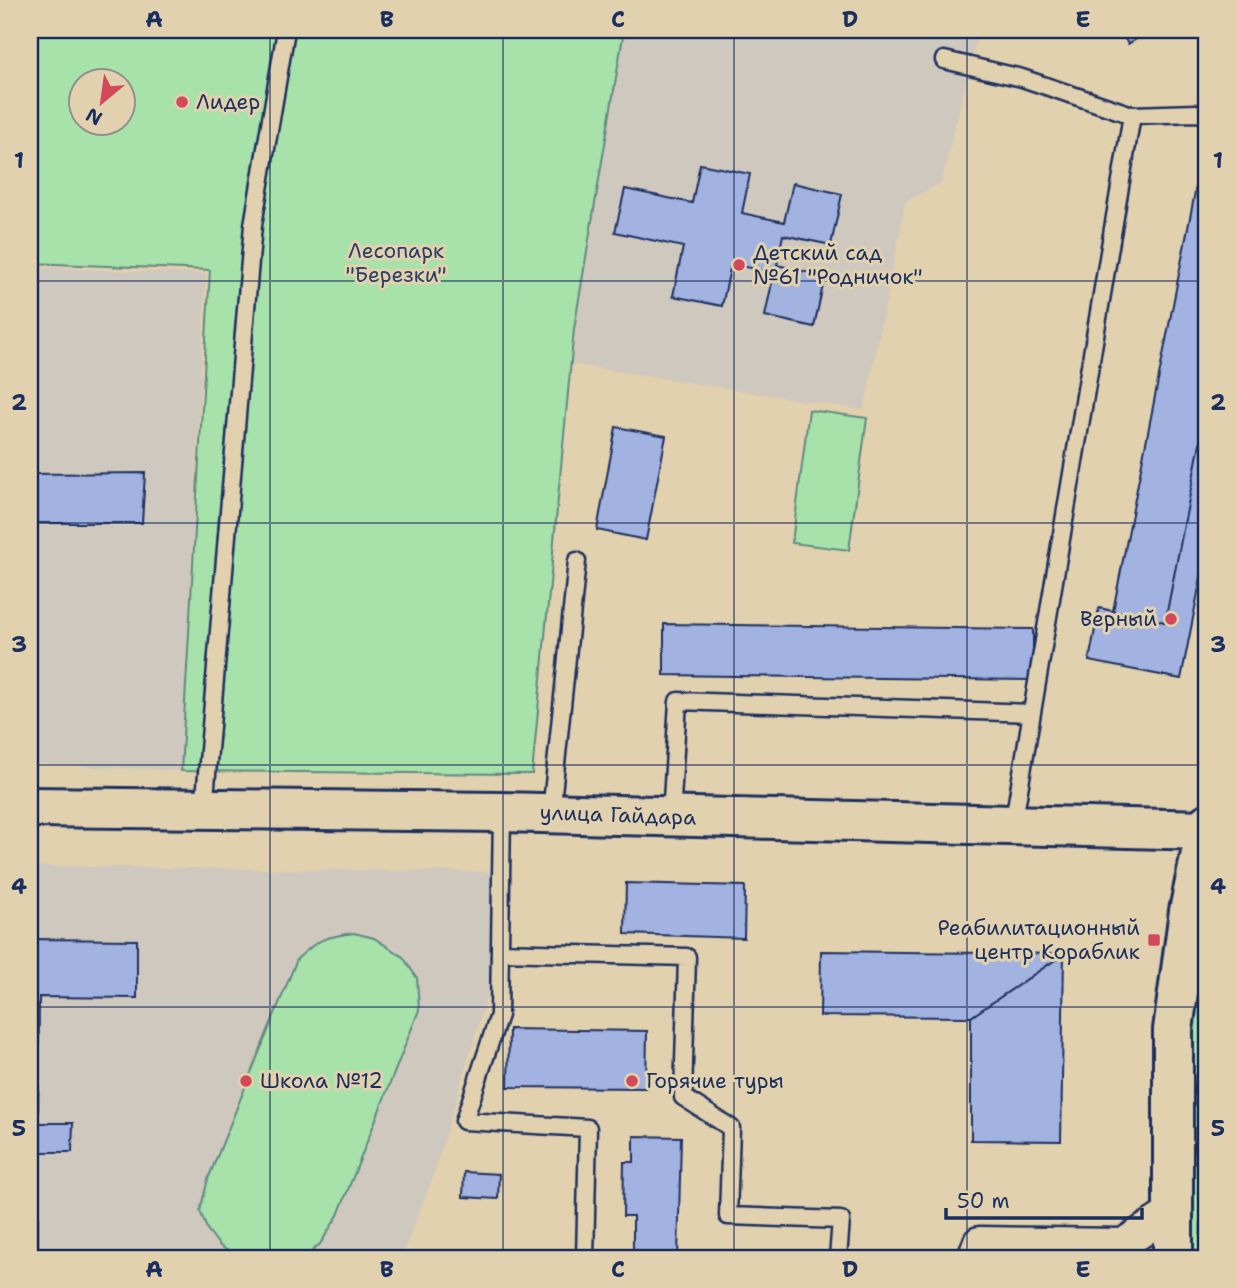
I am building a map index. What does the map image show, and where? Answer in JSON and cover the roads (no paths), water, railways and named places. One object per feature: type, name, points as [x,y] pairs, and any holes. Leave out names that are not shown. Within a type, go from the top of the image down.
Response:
[{"type":"street","name":"улица Гайдара","points":[[30,807],[502,812],[1207,829]]},
{"type":"street","points":[[1173,1258],[1173,1030],[1189,911],[1207,829]]},
{"type":"street","points":[[973,1258],[979,1242],[1123,1244],[1173,1211]]},
{"type":"lane","points":[[204,810],[253,225],[286,30]]},
{"type":"lane","points":[[944,60],[1022,78],[1132,116],[1196,113],[1207,115]]},
{"type":"lane","points":[[1013,826],[1132,116]]},
{"type":"lane","points":[[551,813],[577,561]]},
{"type":"lane","points":[[671,817],[678,701],[1032,713]]},
{"type":"lane","points":[[502,812],[499,1015],[464,1121],[588,1128],[585,1258]]},
{"type":"lane","points":[[500,952],[687,957],[683,1097],[731,1128],[728,1216],[841,1220],[838,1258]]},
{"type":"place","name":"Лидер","points":[[182,102]]},
{"type":"place","name":"Детский сад №61 \"Родничок\"","points":[[739,265]]},
{"type":"place","name":"Верный","points":[[1171,619]]},
{"type":"place","name":"Реабилитационный центр Кораблик","points":[[1154,940]]},
{"type":"place","name":"Школа №12","points":[[246,1081]]},
{"type":"place","name":"Горячие туры","points":[[632,1081]]},
{"type":"park label","name":"Лесопарк \"Березки\"","points":[[396,263]]}]
